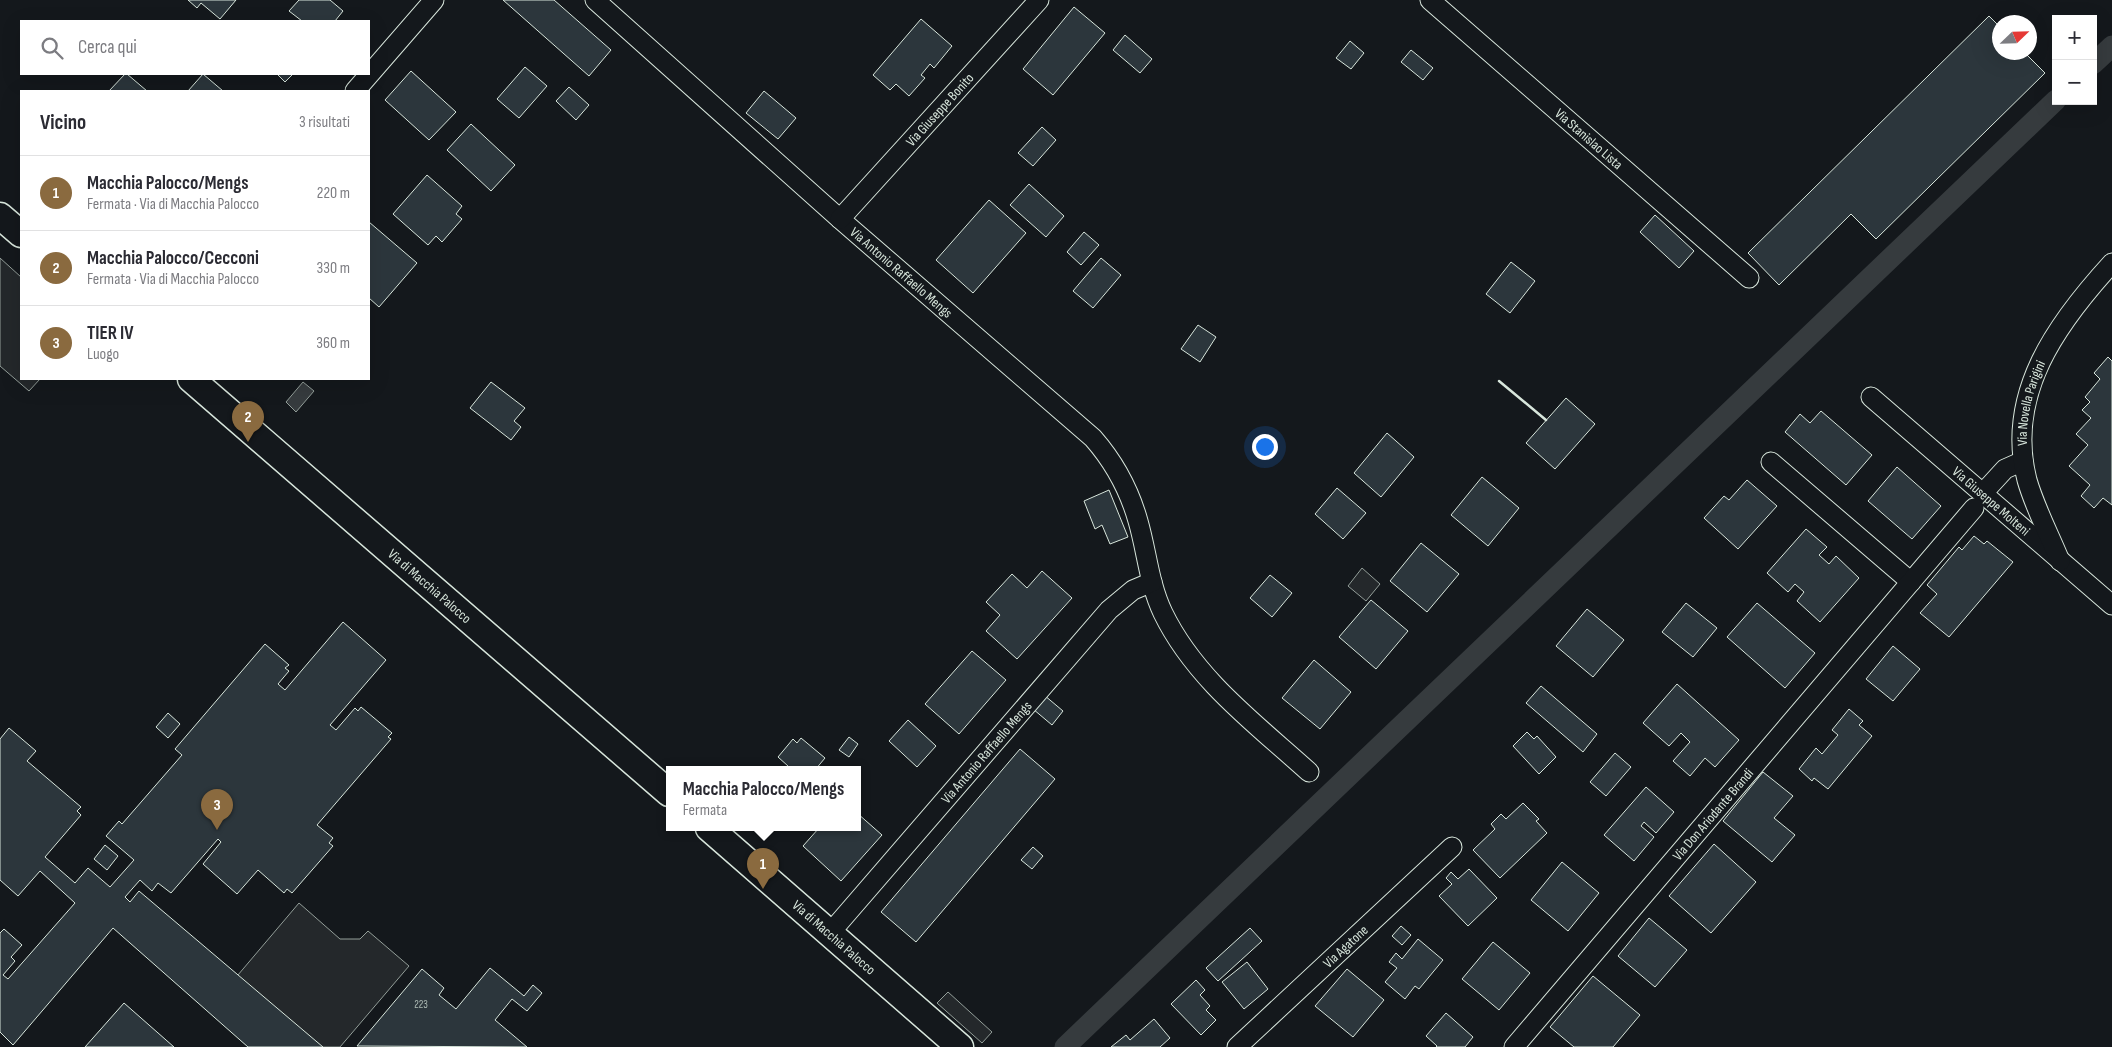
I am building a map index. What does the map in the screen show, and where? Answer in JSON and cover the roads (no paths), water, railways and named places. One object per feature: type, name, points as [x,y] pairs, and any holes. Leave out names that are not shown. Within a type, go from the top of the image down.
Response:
[{"type":"street","points":[[370,74],[434,0]]},
{"type":"street","name":"Via Antonio Raffaello Mengs","points":[[595,0],[840,219],[1078,424],[1101,447],[1119,474],[1131,501],[1152,582],[1163,613],[1199,669],[1219,690],[1309,772]]},
{"type":"street","name":"Via Giuseppe Bonito","points":[[840,219],[1039,0]]},
{"type":"street","name":"Via Stanislao Lista","points":[[1430,0],[1749,278]]},
{"type":"street","points":[[356,90],[369,75]]},
{"type":"street","points":[[0,216],[20,233]]},
{"type":"street","name":"Via Novella Parigini","points":[[2060,561],[2030,489],[2023,461],[2023,419],[2034,373],[2045,349],[2062,324],[2112,263]]},
{"type":"street","name":"Via di Macchia Palocco","points":[[192,380],[666,790]]},
{"type":"street","name":"Via Giuseppe Molteni","points":[[1871,396],[1978,501],[2060,561],[2112,605]]},
{"type":"street","name":"Via Don Ariodante Brandi","points":[[1514,1047],[1912,582],[2005,469],[2023,461]]},
{"type":"street","points":[[1771,462],[1912,582]]},
{"type":"street","name":"Via Antonio Raffaello Mengs","points":[[830,933],[1109,610],[1133,590],[1152,582]]},
{"type":"street","name":"Via di Macchia Palocco","points":[[712,831],[960,1047]]},
{"type":"street","name":"Via Agatone","points":[[1237,1047],[1452,847]]},
{"type":"waterway","points":[[2097,60],[2112,46]]},
{"type":"waterway","points":[[1065,1047],[2052,104]]},
{"type":"place","name":"Macchia Palocco/Cecconi","points":[[248,442]]},
{"type":"place","name":"TIER IV","points":[[217,830]]},
{"type":"place","name":"Macchia Palocco/Mengs","points":[[763,889]]}]
